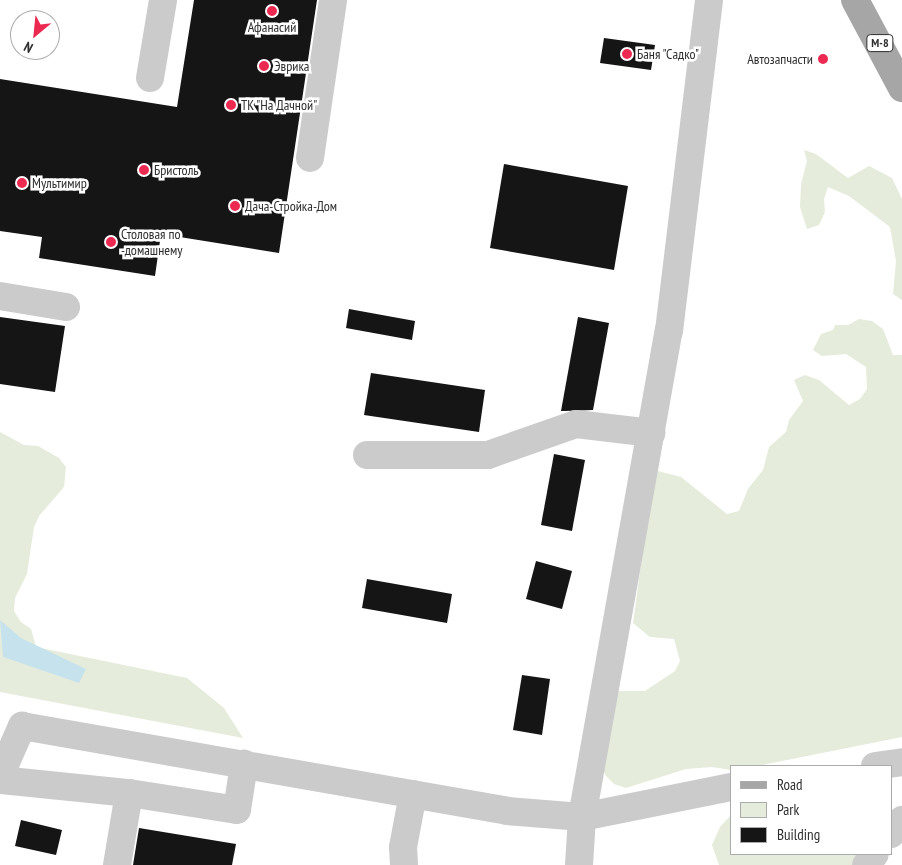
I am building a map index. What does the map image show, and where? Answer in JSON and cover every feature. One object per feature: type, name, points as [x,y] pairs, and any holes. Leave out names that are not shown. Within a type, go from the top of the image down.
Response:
[{"type":"main road","name":"М-8","points":[[855,0],[902,88]]},
{"type":"lane","points":[[150,78],[163,0]]},
{"type":"lane","points":[[310,158],[334,0]]},
{"type":"lane","points":[[579,865],[582,817],[669,331],[709,0]]},
{"type":"lane","points":[[0,296],[66,307]]},
{"type":"lane","points":[[367,455],[488,455],[576,424],[651,433]]},
{"type":"lane","points":[[244,764],[237,810],[129,793],[0,778],[22,726],[244,764],[507,811],[582,817],[730,787]]},
{"type":"lane","points":[[882,765],[902,762]]},
{"type":"lane","points":[[117,865],[129,793]]},
{"type":"lane","points":[[404,865],[403,846],[413,794]]},
{"type":"lane","points":[[892,833],[902,820]]},
{"type":"lane","points":[[866,865],[874,855]]},
{"type":"green space","points":[[804,150],[816,154],[848,178],[869,166],[892,178],[902,199],[902,300],[893,294],[896,261],[890,227],[849,196],[828,187],[824,199],[825,212],[819,225],[807,229],[800,207],[801,184],[807,161]]},
{"type":"green space","points":[[859,319],[872,321],[883,329],[893,355],[902,355],[902,737],[762,765],[730,765],[730,770],[712,767],[686,769],[626,788],[614,784],[606,776],[601,766],[616,691],[645,691],[675,671],[680,661],[674,639],[650,637],[633,623],[654,470],[681,477],[727,514],[739,511],[748,489],[763,470],[769,447],[786,432],[789,420],[803,401],[794,380],[805,375],[819,380],[849,405],[860,399],[867,389],[866,367],[846,354],[822,356],[813,350],[821,334],[833,330],[835,325],[848,325]]},
{"type":"green space","points":[[0,432],[24,445],[38,446],[59,458],[66,467],[64,487],[39,516],[34,527],[27,574],[15,598],[14,611],[21,622],[31,629],[36,647],[187,678],[224,708],[243,738],[0,692]]},
{"type":"green space","points":[[730,816],[730,855],[865,855],[856,865],[719,865],[712,845],[720,827]]},
{"type":"water","points":[[0,620],[21,638],[86,669],[79,683],[3,657]]},
{"type":"building","points":[[194,0],[317,0],[279,253],[161,234],[155,276],[39,258],[42,237],[0,231],[0,79],[177,107]]},
{"type":"building","name":"Баня \"Садко\"","points":[[604,38],[655,45],[651,70],[600,63]]},
{"type":"building","points":[[504,164],[628,186],[614,270],[490,248]]},
{"type":"building","points":[[349,309],[415,321],[412,340],[346,328]]},
{"type":"building","points":[[0,317],[65,326],[55,392],[0,384]]},
{"type":"building","points":[[578,317],[609,323],[593,410],[561,411]]},
{"type":"building","points":[[371,373],[485,390],[479,432],[364,415]]},
{"type":"building","points":[[554,454],[585,460],[572,531],[541,525]]},
{"type":"building","points":[[536,561],[572,571],[562,609],[526,599]]},
{"type":"building","points":[[367,579],[452,594],[447,623],[362,608]]},
{"type":"building","points":[[522,675],[550,679],[542,735],[513,730]]},
{"type":"building","points":[[21,820],[62,830],[56,855],[15,846]]},
{"type":"building","points":[[139,828],[236,844],[232,865],[133,865]]},
{"type":"place","name":"Афанасий","points":[[272,11]]},
{"type":"place","name":"Баня \"Садко\"","points":[[627,54]]},
{"type":"place","name":"Автозапчасти","points":[[823,59]]},
{"type":"place","name":"Эврика","points":[[264,66]]},
{"type":"place","name":"ТК \"На Дачной\"","points":[[231,105]]},
{"type":"place","name":"Бристоль","points":[[144,170]]},
{"type":"place","name":"Мультимир","points":[[22,183]]},
{"type":"place","name":"Дача-Стройка-Дом","points":[[235,206]]},
{"type":"place","name":"Столовая по -домашнему","points":[[111,242]]}]
